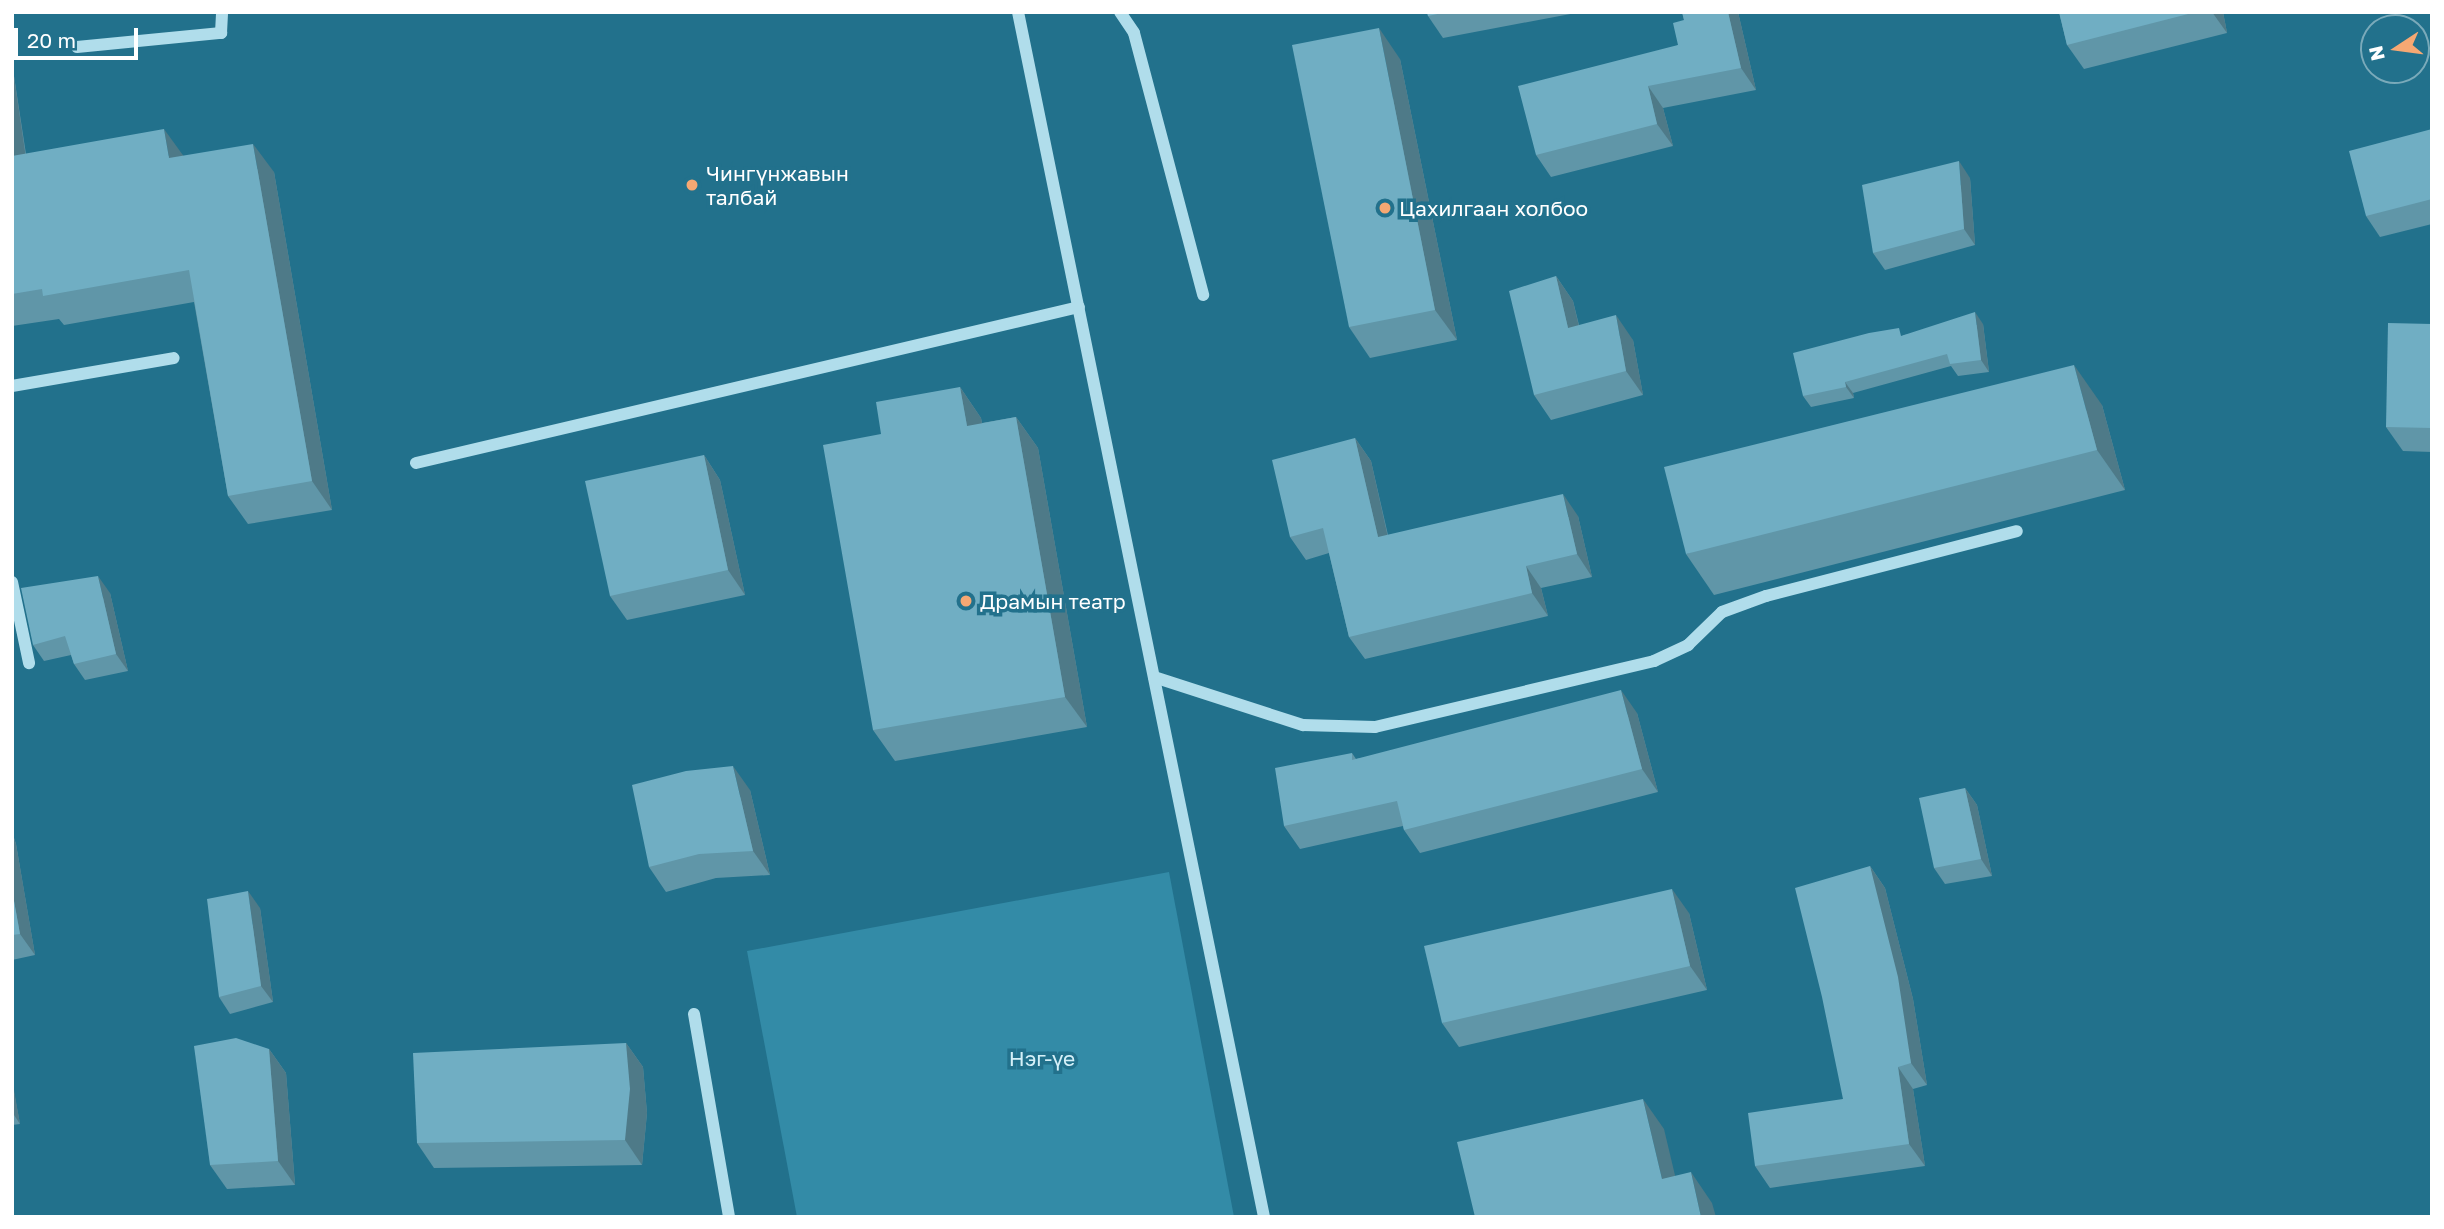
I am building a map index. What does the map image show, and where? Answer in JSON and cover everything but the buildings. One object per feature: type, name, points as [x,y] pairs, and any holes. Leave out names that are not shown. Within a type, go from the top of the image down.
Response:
[{"type":"street","points":[[77,47],[221,33],[222,12]]},
{"type":"street","points":[[1018,12],[1264,1217]]},
{"type":"street","points":[[1120,12],[1134,33],[1203,295]]},
{"type":"street","points":[[415,463],[1079,307]]},
{"type":"street","points":[[12,386],[174,358]]},
{"type":"street","points":[[1154,677],[1303,725],[1375,727],[1654,661],[1688,645],[1722,612],[1766,596],[2017,531]]},
{"type":"street","points":[[12,582],[29,663]]},
{"type":"street","points":[[694,1014],[729,1217]]},
{"type":"green space","name":"Нэг-үе","points":[[1169,872],[1234,1217],[797,1217],[747,951]]},
{"type":"place","name":"Чингүнжавын талбай","points":[[692,185]]},
{"type":"place","name":"Цахилгаан холбоо","points":[[1385,208]]},
{"type":"place","name":"Драмын театр","points":[[966,601]]}]
